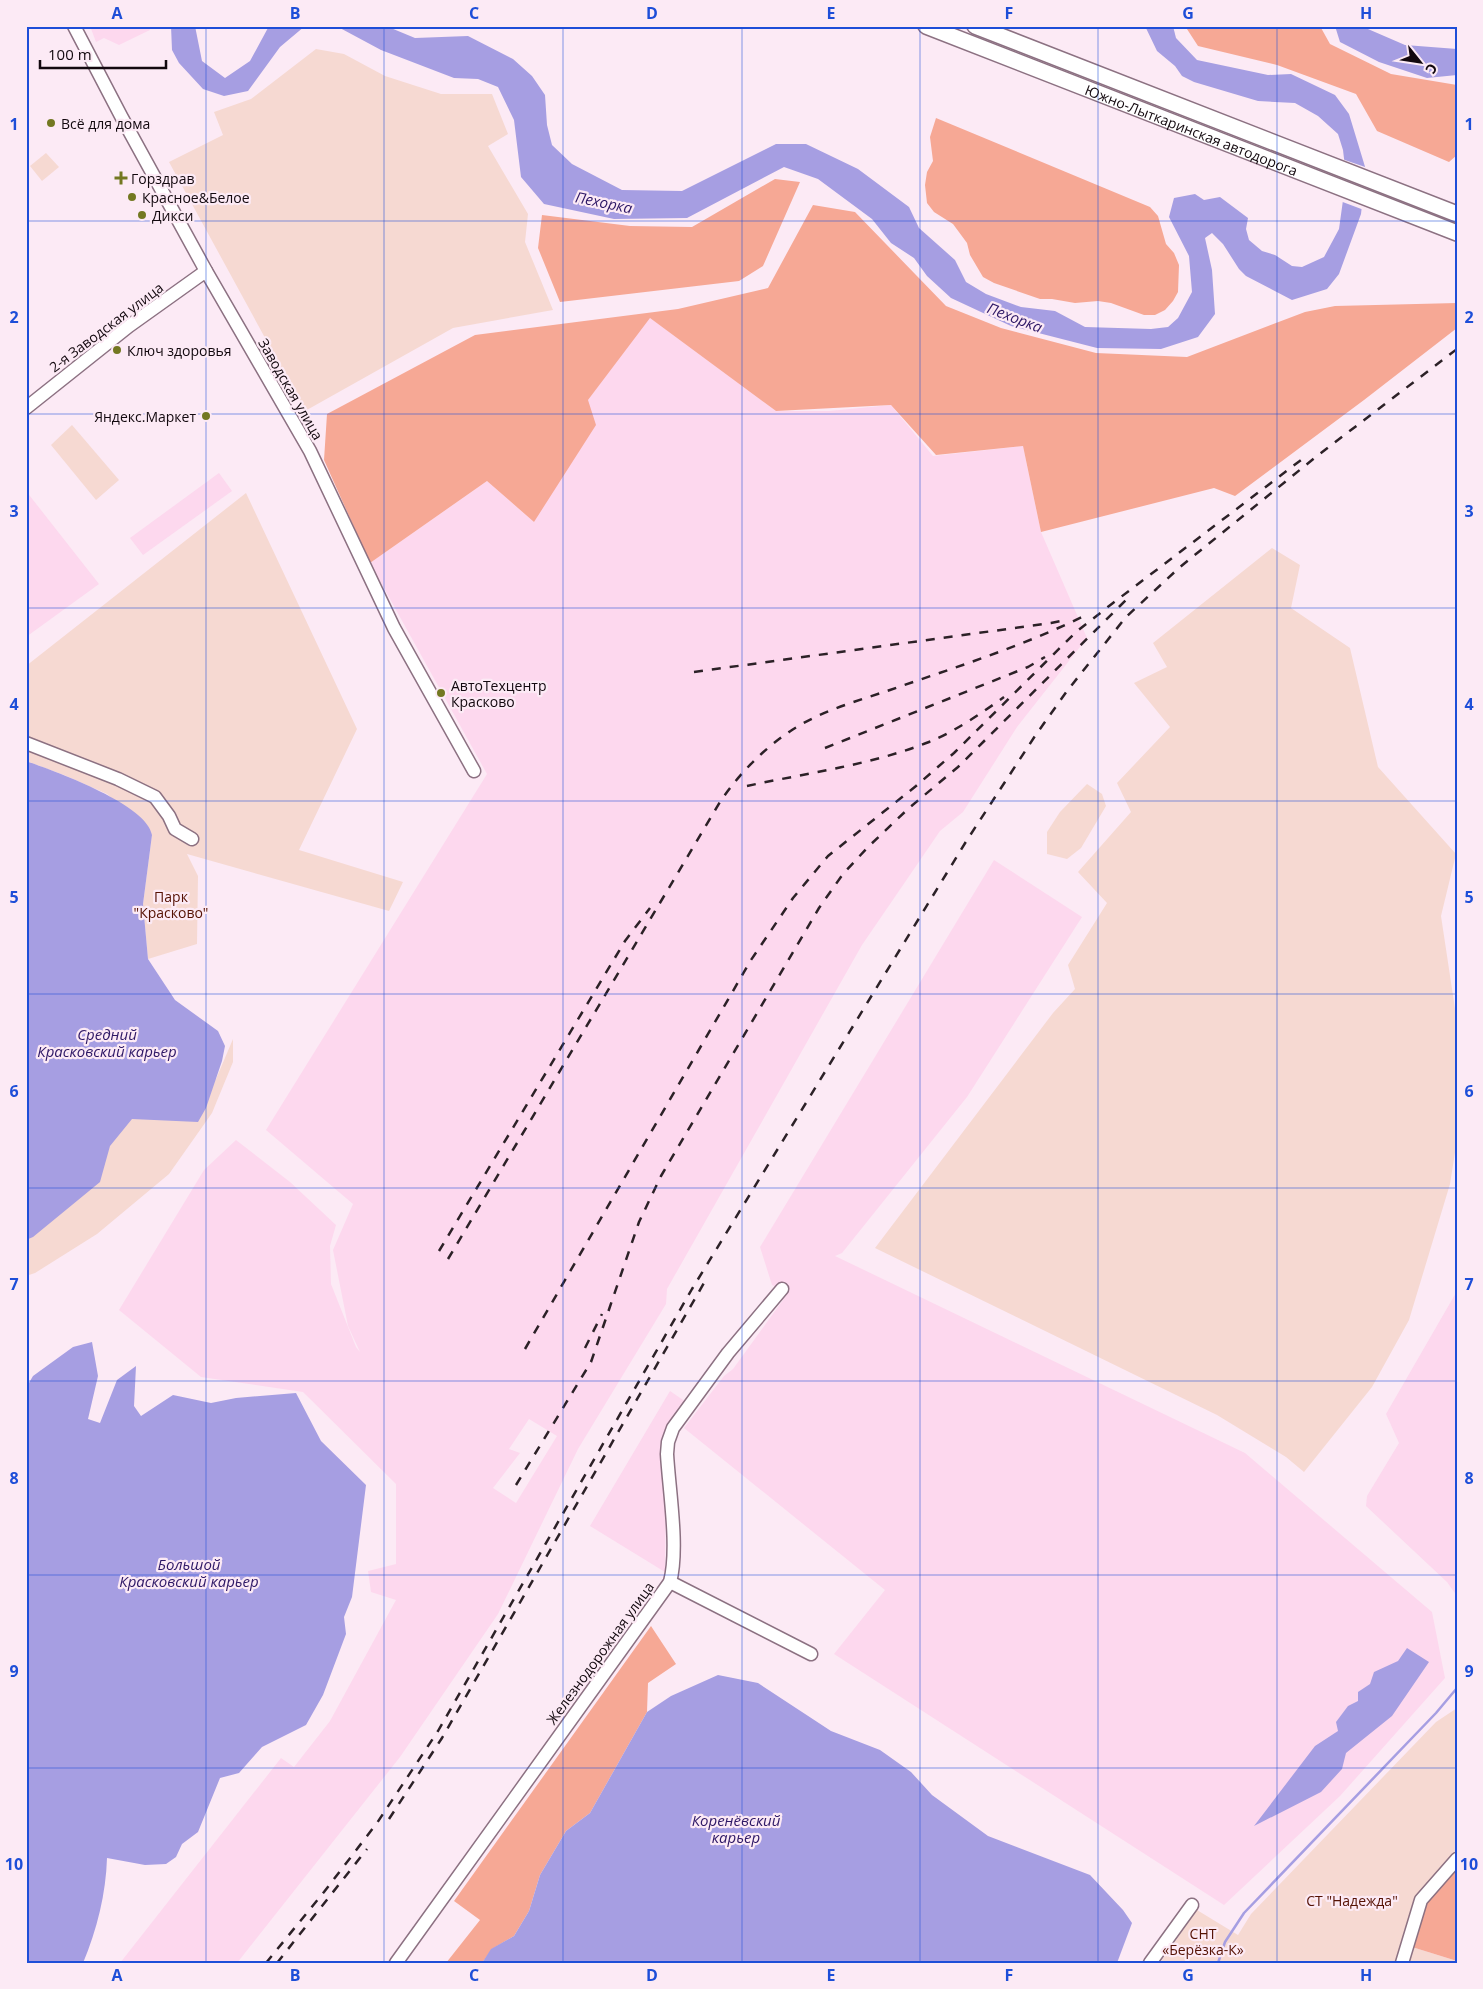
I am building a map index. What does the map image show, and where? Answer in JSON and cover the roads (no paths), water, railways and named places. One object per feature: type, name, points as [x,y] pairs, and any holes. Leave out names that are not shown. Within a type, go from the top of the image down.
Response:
[{"type":"main road","name":"Южно-Лыткаринская автодорога","points":[[926,26],[1457,233]]},
{"type":"main road","name":"Южно-Лыткаринская автодорога","points":[[975,26],[1457,214]]},
{"type":"street","name":"Заводская улица","points":[[74,26],[206,271],[310,451],[394,628],[474,771]]},
{"type":"street","name":"2-я Заводская улица","points":[[26,408],[129,326],[206,271]]},
{"type":"street","points":[[26,743],[118,779],[155,797],[169,816],[175,829],[192,839]]},
{"type":"street","name":"Железнодорожная улица","points":[[396,1963],[670,1582],[673,1551],[667,1454],[672,1428],[728,1353],[782,1289]]},
{"type":"street","points":[[670,1582],[811,1654]]},
{"type":"street","points":[[1402,1963],[1421,1900],[1457,1859]]},
{"type":"street","points":[[1150,1963],[1192,1905]]},
{"type":"water","points":[[171,26],[195,26],[202,61],[225,78],[250,61],[269,26],[305,26],[280,47],[248,91],[224,96],[203,89],[179,63],[172,50]]},
{"type":"water","name":"Пехорка","points":[[330,26],[386,26],[415,38],[468,36],[513,59],[532,76],[545,95],[547,125],[552,145],[572,164],[622,190],[682,191],[776,144],[806,144],[858,169],[909,207],[919,228],[955,260],[966,282],[986,294],[1021,307],[1055,311],[1085,327],[1151,329],[1168,327],[1178,318],[1192,292],[1189,256],[1169,217],[1174,198],[1195,194],[1204,200],[1220,197],[1248,218],[1246,229],[1249,240],[1262,251],[1275,255],[1292,266],[1302,267],[1324,257],[1339,229],[1344,193],[1345,167],[1343,150],[1338,134],[1318,116],[1295,103],[1258,101],[1194,82],[1182,76],[1175,66],[1157,51],[1145,26],[1173,26],[1176,38],[1197,60],[1268,75],[1291,74],[1335,95],[1349,114],[1366,170],[1361,214],[1339,274],[1327,289],[1292,300],[1246,276],[1239,269],[1223,244],[1212,233],[1205,238],[1212,270],[1215,314],[1198,337],[1161,349],[1097,348],[1011,326],[951,298],[927,276],[914,258],[891,243],[872,219],[818,179],[784,167],[687,218],[614,219],[544,204],[521,177],[514,120],[498,87],[478,79],[454,78],[381,50],[340,28]]},
{"type":"water","points":[[1335,26],[1361,26],[1405,45],[1457,49],[1457,75],[1427,78],[1379,62],[1340,42]]},
{"type":"water","name":"Средний Красковский карьер","points":[[26,761],[98,790],[134,812],[146,823],[152,835],[143,904],[148,959],[175,1000],[218,1031],[225,1046],[222,1061],[206,1108],[198,1122],[132,1119],[110,1146],[100,1182],[33,1237],[26,1240]]},
{"type":"water","name":"Большой Красковский карьер","points":[[92,1342],[98,1376],[88,1419],[100,1423],[117,1380],[136,1366],[134,1406],[141,1416],[173,1395],[211,1403],[236,1398],[296,1393],[321,1441],[366,1485],[352,1597],[344,1617],[346,1634],[323,1695],[306,1725],[262,1747],[239,1773],[220,1778],[198,1832],[182,1844],[176,1857],[166,1864],[145,1865],[107,1858],[105,1885],[100,1911],[93,1938],[83,1963],[26,1963],[26,1388],[33,1376],[73,1347]]},
{"type":"water","points":[[1407,1648],[1429,1662],[1392,1716],[1346,1753],[1342,1769],[1321,1792],[1254,1826],[1315,1746],[1338,1731],[1336,1722],[1348,1706],[1358,1701],[1358,1692],[1370,1684],[1374,1672],[1398,1661]]},
{"type":"water","name":"Коренёвский карьер","points":[[718,1675],[758,1683],[831,1731],[880,1750],[911,1772],[932,1795],[988,1836],[1090,1875],[1123,1910],[1132,1923],[1117,1963],[482,1963],[491,1949],[514,1936],[529,1911],[540,1875],[566,1831],[590,1813],[647,1712],[671,1696]]},
{"type":"waterway","points":[[1218,1963],[1225,1942],[1244,1913],[1436,1713],[1457,1688]]},
{"type":"railway","points":[[266,1963],[377,1823],[438,1731],[692,1289],[967,840],[1067,691],[1126,617],[1180,567],[1317,456],[1457,349]]},
{"type":"railway","points":[[525,1349],[751,960],[793,898],[828,856],[954,753],[1076,632],[1301,460]]},
{"type":"railway","points":[[516,1485],[591,1362],[639,1222],[661,1176],[819,908],[843,874],[868,847],[909,808],[958,767],[1128,598]]},
{"type":"railway","points":[[448,1259],[720,802],[752,763],[771,745],[792,730],[827,712],[1015,646],[1088,614]]},
{"type":"railway","points":[[694,672],[1066,620]]},
{"type":"railway","points":[[825,748],[1028,667],[1045,657]]},
{"type":"railway","points":[[747,786],[862,763],[907,750],[948,733],[1004,697]]},
{"type":"railway","points":[[439,1251],[625,941],[650,908]]},
{"type":"railway","points":[[389,1819],[442,1738],[708,1276]]},
{"type":"railway","points":[[585,1348],[602,1314]]},
{"type":"railway","points":[[277,1963],[367,1849]]},
{"type":"place","name":"Всё для дома","points":[[51,123]]},
{"type":"place","name":"Горздрав","points":[[121,178]]},
{"type":"place","name":"Красное&Белое","points":[[132,197]]},
{"type":"place","name":"Дикси","points":[[142,215]]},
{"type":"place","name":"Ключ здоровья","points":[[117,350]]},
{"type":"place","name":"Яндекс.Маркет","points":[[206,416]]},
{"type":"place","name":"АвтоТехцентр Красково","points":[[441,693]]},
{"type":"park label","name":"Парк \"Красково\"","points":[[171,904]]},
{"type":"park label","name":"СТ \"Надежда\"","points":[[1352,1900]]},
{"type":"park label","name":"СНТ «Берёзка-К»","points":[[1203,1942]]}]
